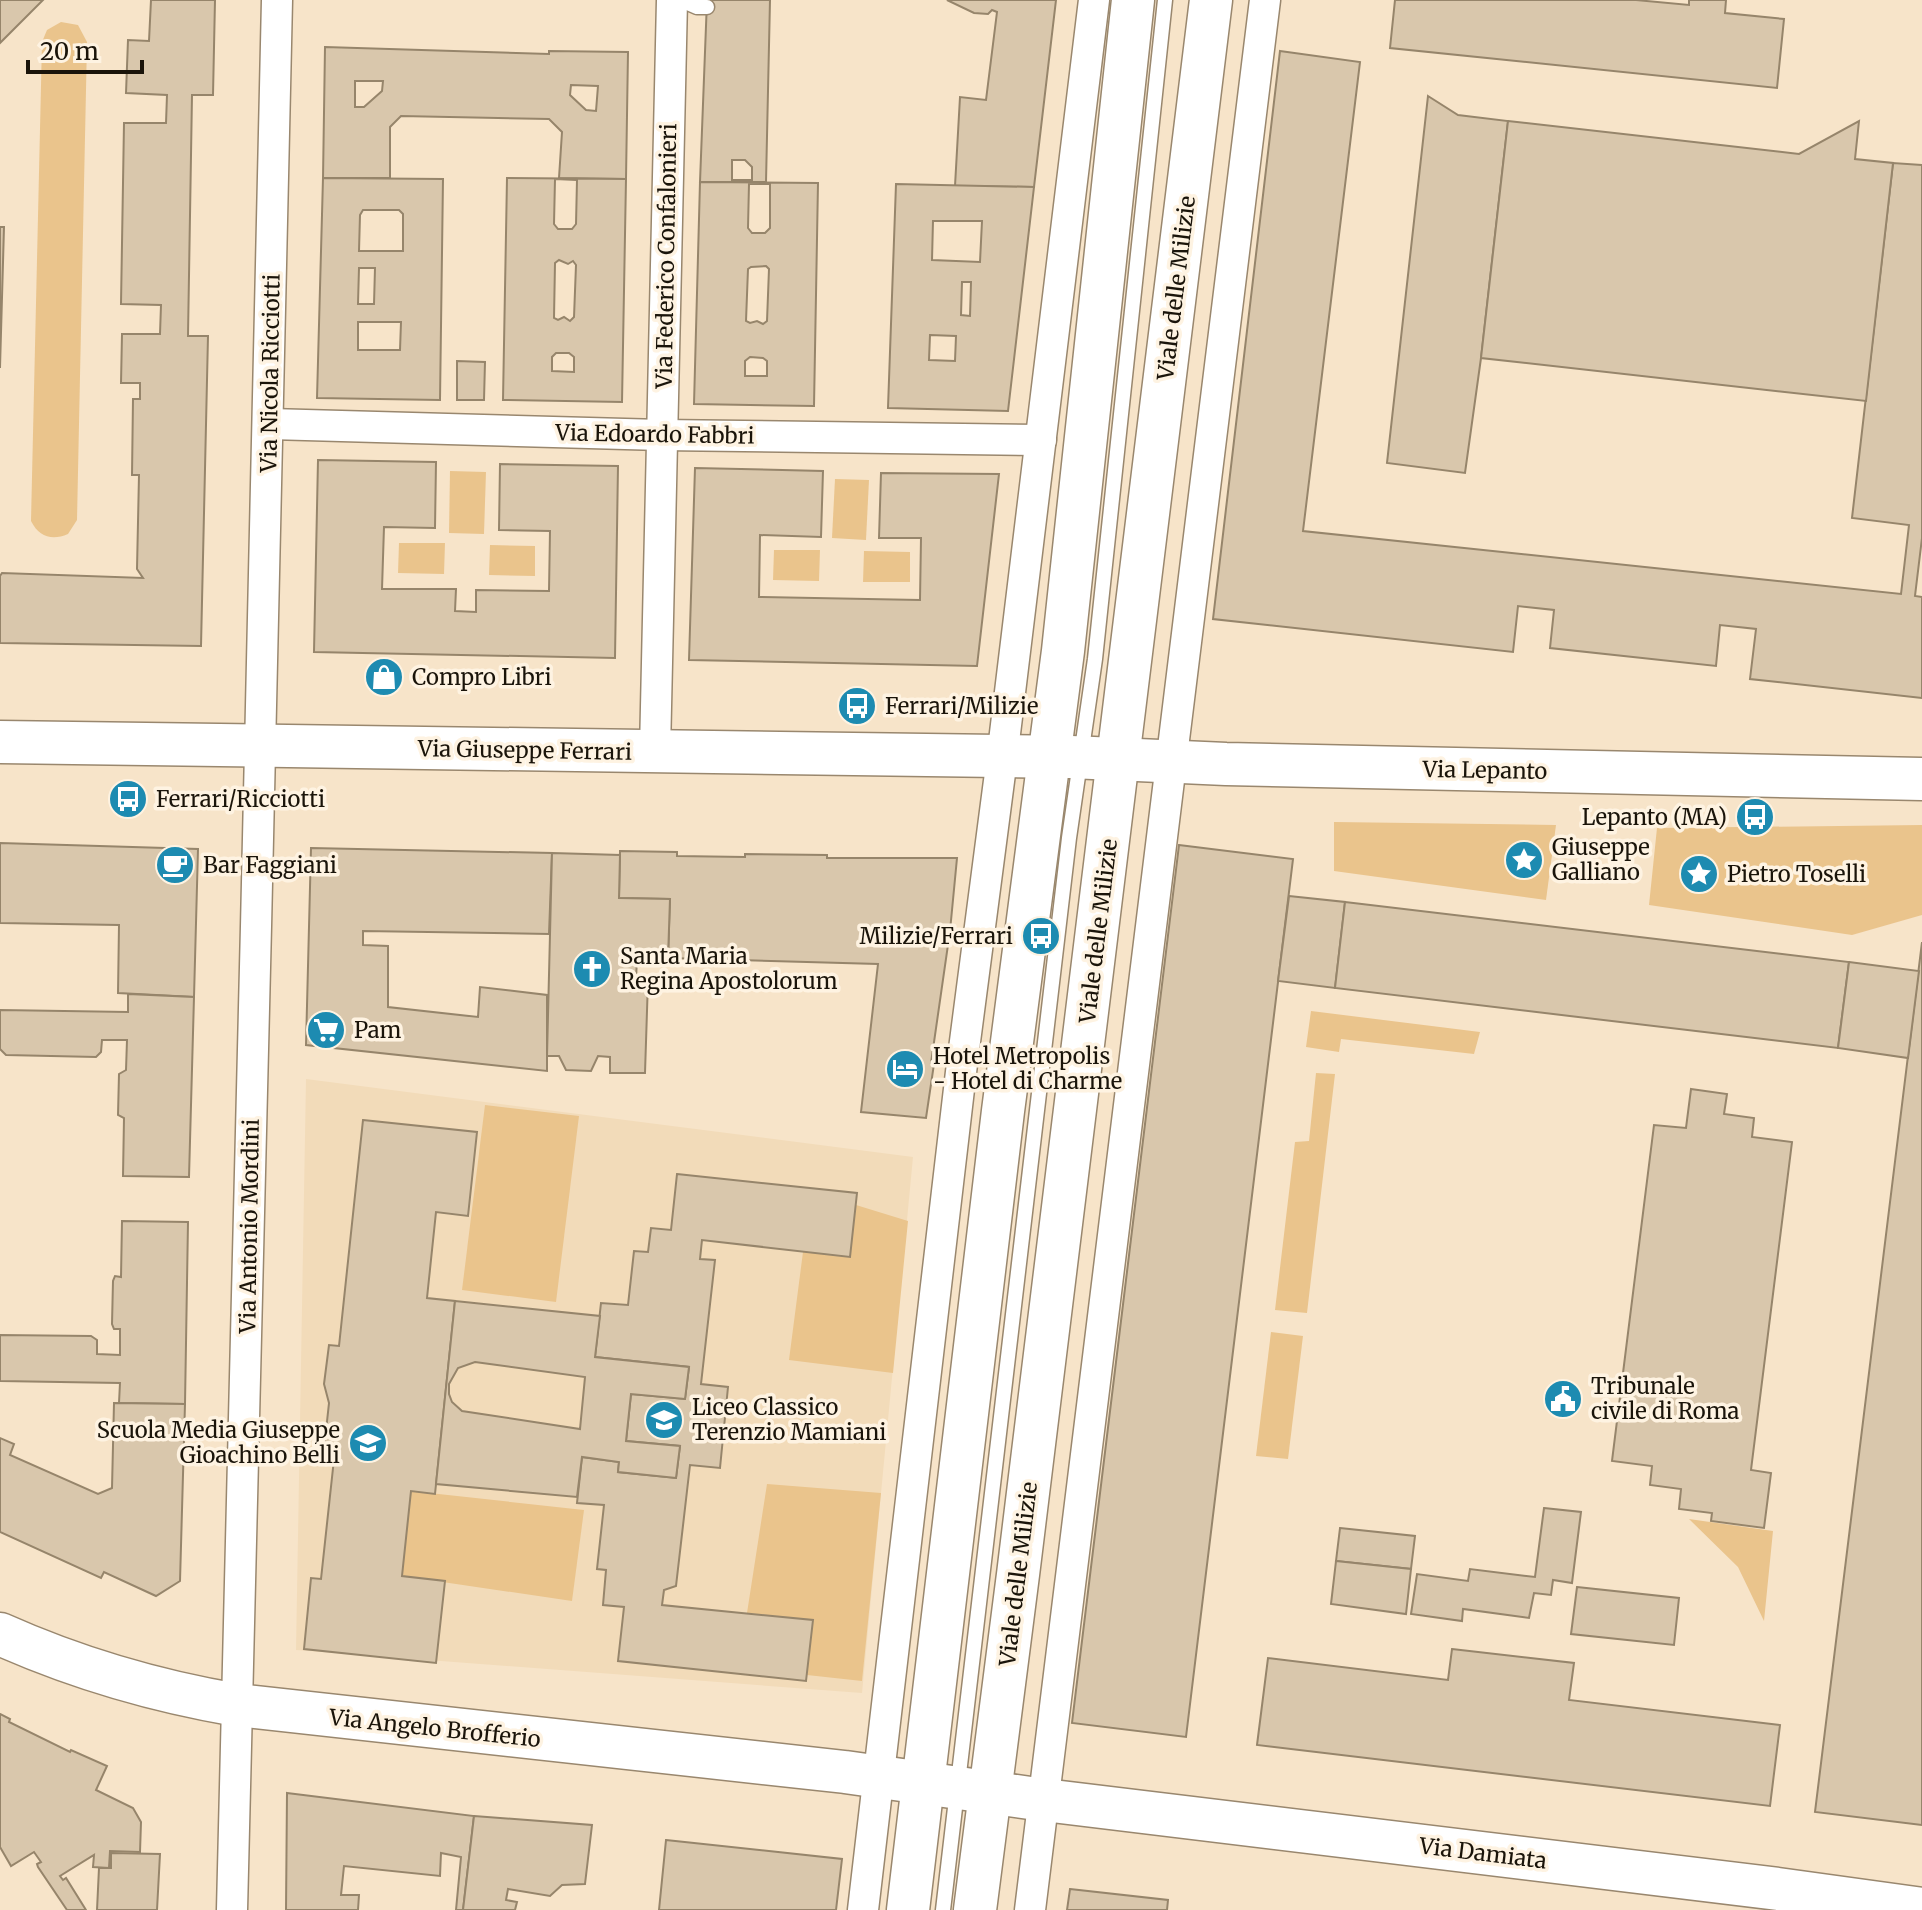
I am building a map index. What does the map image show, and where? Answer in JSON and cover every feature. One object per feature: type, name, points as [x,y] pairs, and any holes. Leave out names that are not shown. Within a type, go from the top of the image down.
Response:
[{"type":"street","name":"Via Nicola Ricciotti","points":[[260,747],[270,424],[277,0]]},
{"type":"street","name":"Via Federico Confalonieri","points":[[655,751],[672,0]]},
{"type":"street","points":[[863,1910],[961,1072],[1094,0]]},
{"type":"street","name":"Viale delle Milizie","points":[[975,1910],[957,1788],[964,1449],[1003,1111],[1082,758],[1133,0]]},
{"type":"street","name":"Viale delle Milizie","points":[[908,1910],[957,1788],[1082,758],[1211,0]]},
{"type":"street","points":[[1030,1910],[1265,0]]},
{"type":"street","name":"Via Edoardo Fabbri","points":[[270,424],[661,435],[1041,440]]},
{"type":"street","name":"Via Giuseppe Ferrari","points":[[0,742],[1082,758]]},
{"type":"street","name":"Via Antonio Mordini","points":[[232,1910],[260,747]]},
{"type":"street","name":"Via Lepanto","points":[[1082,758],[1922,779]]},
{"type":"street","points":[[961,1072],[1003,1111]]},
{"type":"street","points":[[938,1272],[988,1242]]},
{"type":"street","points":[[913,1496],[964,1449]]},
{"type":"street","name":"Via Angelo Brofferio","points":[[0,1634],[111,1676],[184,1696],[237,1705],[957,1788]]},
{"type":"street","name":"Via Damiata","points":[[957,1788],[1922,1909]]},
{"type":"lane","points":[[681,0],[693,6],[707,7]]},
{"type":"lane","name":"Viale delle Milizie","points":[[1082,758],[1165,0]]},
{"type":"lane","name":"Viale delle Milizie","points":[[943,1910],[957,1788]]},
{"type":"shaded area","points":[[61,22],[78,25],[87,42],[77,520],[68,534],[51,537],[38,531],[31,521],[42,42],[47,30]]},
{"type":"shaded area","points":[[450,471],[486,472],[484,534],[449,533]]},
{"type":"shaded area","points":[[835,479],[869,480],[866,540],[832,538]]},
{"type":"shaded area","points":[[399,543],[445,543],[444,574],[398,573]]},
{"type":"shaded area","points":[[490,545],[535,546],[535,576],[489,575]]},
{"type":"shaded area","points":[[774,550],[820,550],[819,581],[773,580]]},
{"type":"shaded area","points":[[864,551],[910,552],[910,582],[863,582]]},
{"type":"shaded area","points":[[1334,822],[1556,825],[1546,900],[1334,871]]},
{"type":"shaded area","points":[[1922,825],[1922,915],[1852,935],[1649,905],[1657,828]]},
{"type":"shaded area","points":[[1311,1011],[1480,1032],[1474,1054],[1341,1039],[1339,1052],[1306,1047]]},
{"type":"shaded area","points":[[1316,1073],[1335,1074],[1307,1313],[1275,1310],[1295,1142],[1309,1141]]},
{"type":"shaded area","points":[[306,1079],[913,1157],[862,1693],[296,1650]]},
{"type":"shaded area","points":[[485,1105],[579,1116],[556,1302],[462,1290]]},
{"type":"shaded area","points":[[856,1205],[908,1221],[893,1373],[789,1360],[803,1252],[849,1256]]},
{"type":"shaded area","points":[[1271,1332],[1303,1336],[1288,1459],[1256,1456]]},
{"type":"shaded area","points":[[767,1484],[881,1493],[862,1681],[807,1675],[812,1620],[747,1613]]},
{"type":"shaded area","points":[[411,1491],[584,1510],[572,1601],[402,1576]]},
{"type":"shaded area","points":[[1689,1519],[1773,1531],[1764,1621],[1738,1567]]},
{"type":"building","points":[[0,0],[43,0],[0,43]]},
{"type":"building","points":[[151,0],[215,0],[213,95],[192,95],[188,336],[208,336],[201,646],[0,643],[2,573],[143,578],[137,569],[139,475],[132,475],[133,399],[140,399],[140,383],[121,383],[122,334],[160,334],[161,305],[121,304],[124,123],[166,123],[167,95],[126,93],[128,40],[149,41]]},
{"type":"building","points":[[707,0],[770,0],[766,182],[700,182]],"holes":[[[732,160],[745,160],[752,167],[752,180],[732,180]]]},
{"type":"building","points":[[947,0],[1056,0],[1034,187],[955,186],[960,97],[986,100],[997,12],[974,13]]},
{"type":"building","points":[[1395,0],[1636,0],[1689,5],[1689,0],[1726,0],[1725,13],[1784,19],[1777,88],[1390,48]]},
{"type":"building","points":[[325,47],[549,54],[549,51],[628,52],[626,179],[559,178],[562,132],[549,119],[401,116],[390,127],[390,178],[323,178]],"holes":[[[355,81],[383,81],[382,91],[364,107],[355,107]],[[571,85],[598,86],[596,111],[586,110],[570,95]]]},
{"type":"building","points":[[1280,51],[1360,62],[1303,531],[1901,594],[1909,525],[1852,518],[1893,163],[1922,165],[1922,538],[1915,596],[1922,597],[1922,698],[1750,679],[1756,629],[1720,625],[1716,666],[1550,648],[1554,610],[1518,606],[1513,652],[1213,619]]},
{"type":"building","points":[[1428,96],[1458,115],[1508,121],[1465,473],[1387,463]]},
{"type":"building","points":[[1508,121],[1799,154],[1859,121],[1855,159],[1893,163],[1866,401],[1481,358]]},
{"type":"building","points":[[323,178],[443,179],[440,400],[317,398]],"holes":[[[363,210],[399,210],[403,214],[403,251],[359,251],[360,215]],[[359,268],[375,268],[374,304],[358,304]],[[358,322],[401,322],[400,350],[358,350]]]},
{"type":"building","points":[[507,178],[626,179],[622,402],[503,400]],"holes":[[[555,179],[577,180],[576,224],[572,229],[558,229],[554,224]],[[559,260],[568,264],[573,261],[576,265],[574,317],[570,321],[564,317],[554,318],[555,263]],[[556,353],[569,353],[574,357],[574,372],[552,371],[552,357]]]},
{"type":"building","points":[[700,182],[818,183],[814,406],[694,404]],"holes":[[[749,184],[770,184],[770,228],[765,233],[752,233],[748,228]],[[766,266],[769,269],[767,321],[763,324],[746,321],[748,269]],[[750,357],[763,358],[767,361],[767,376],[745,376],[745,361]]]},
{"type":"building","points":[[896,184],[1034,187],[1008,411],[888,408]],"holes":[[[933,221],[982,221],[980,262],[932,260]],[[962,282],[971,282],[970,316],[961,315]],[[930,335],[956,336],[955,361],[929,360]]]},
{"type":"building","points":[[0,227],[4,227],[0,368]]},
{"type":"building","points":[[457,361],[485,362],[484,400],[457,400]]},
{"type":"building","points":[[318,460],[436,462],[435,528],[384,527],[382,589],[456,589],[455,611],[476,612],[476,590],[549,591],[550,531],[499,530],[500,464],[618,466],[615,658],[314,652]]},
{"type":"building","points":[[695,468],[823,471],[821,537],[760,535],[759,597],[920,600],[921,538],[879,538],[881,473],[999,474],[977,666],[689,660]]},
{"type":"building","points":[[0,843],[198,849],[194,997],[118,993],[119,925],[0,923]]},
{"type":"building","points":[[1179,845],[1293,859],[1186,1737],[1072,1723]]},
{"type":"building","points":[[311,848],[552,853],[549,934],[363,931],[363,945],[388,946],[388,1007],[478,1017],[480,987],[547,995],[547,1071],[306,1045]]},
{"type":"building","points":[[620,851],[677,852],[677,856],[745,857],[745,854],[827,855],[827,858],[957,858],[926,1118],[861,1112],[878,964],[668,958],[670,899],[619,898]]},
{"type":"building","name":"Santa Maria Regina Apostolorum","points":[[552,853],[620,855],[619,898],[670,899],[668,958],[637,957],[636,980],[648,980],[645,1073],[610,1073],[610,1057],[598,1056],[591,1071],[566,1070],[559,1056],[547,1056]]},
{"type":"building","points":[[1289,896],[1345,902],[1335,988],[1278,981]]},
{"type":"building","points":[[1345,902],[1849,962],[1838,1048],[1335,988]]},
{"type":"building","points":[[1922,942],[1922,1825],[1815,1812]]},
{"type":"building","points":[[1849,962],[1919,971],[1908,1058],[1838,1048]]},
{"type":"building","points":[[128,994],[194,997],[189,1177],[123,1176],[124,1118],[118,1115],[119,1074],[126,1070],[127,1040],[102,1040],[101,1052],[96,1057],[6,1055],[0,1049],[0,1010],[128,1012]]},
{"type":"building","points":[[1691,1089],[1727,1094],[1724,1114],[1754,1118],[1752,1137],[1792,1142],[1751,1470],[1771,1473],[1764,1528],[1711,1521],[1712,1513],[1679,1509],[1681,1489],[1650,1485],[1652,1466],[1612,1461],[1654,1125],[1686,1128]]},
{"type":"building","points":[[363,1120],[477,1132],[468,1216],[436,1212],[427,1298],[455,1301],[435,1494],[411,1491],[402,1576],[445,1581],[436,1663],[304,1649],[311,1578],[321,1579],[334,1459],[323,1458],[329,1403],[324,1384],[329,1345],[339,1346]]},
{"type":"building","name":"Liceo Classico Terenzio Mamiani","points":[[677,1174],[857,1193],[850,1257],[702,1240],[700,1259],[715,1260],[701,1384],[728,1387],[720,1468],[690,1465],[676,1586],[664,1590],[662,1605],[813,1620],[806,1681],[618,1661],[624,1607],[603,1605],[606,1570],[597,1569],[604,1505],[577,1503],[582,1457],[619,1462],[618,1472],[676,1478],[680,1446],[626,1441],[631,1394],[685,1399],[689,1367],[595,1357],[601,1303],[628,1305],[634,1251],[648,1252],[651,1228],[671,1230]]},
{"type":"building","points":[[122,1221],[188,1222],[185,1404],[119,1403],[120,1383],[0,1381],[0,1335],[91,1336],[97,1340],[97,1354],[120,1355],[120,1329],[114,1329],[112,1324],[113,1281],[115,1276],[121,1277]]},
{"type":"building","points":[[455,1301],[600,1316],[595,1357],[689,1367],[685,1399],[631,1394],[626,1441],[680,1446],[676,1478],[618,1472],[619,1462],[582,1457],[577,1497],[436,1484]],"holes":[[[475,1362],[585,1377],[580,1429],[462,1411],[452,1402],[449,1394],[449,1384],[458,1368]]]},
{"type":"building","points":[[114,1403],[185,1404],[180,1581],[156,1596],[104,1572],[101,1578],[0,1532],[0,1438],[14,1444],[10,1455],[98,1494],[112,1488]]},
{"type":"building","points":[[1544,1508],[1581,1512],[1572,1583],[1553,1580],[1551,1595],[1534,1593],[1529,1618],[1463,1609],[1462,1621],[1411,1614],[1417,1574],[1468,1581],[1470,1569],[1535,1577]]},
{"type":"building","points":[[1340,1528],[1415,1536],[1411,1569],[1336,1561]]},
{"type":"building","points":[[1336,1561],[1411,1569],[1406,1614],[1331,1604]]},
{"type":"building","points":[[1577,1587],[1679,1598],[1674,1645],[1571,1634]]},
{"type":"building","points":[[1452,1649],[1574,1663],[1569,1700],[1780,1725],[1770,1806],[1257,1745],[1268,1658],[1448,1680]]},
{"type":"building","points":[[0,1714],[10,1719],[9,1722],[70,1752],[107,1766],[96,1790],[133,1808],[141,1822],[140,1852],[110,1851],[109,1868],[93,1867],[94,1855],[60,1876],[63,1880],[66,1878],[86,1910],[67,1910],[38,1867],[37,1864],[41,1862],[34,1852],[11,1866],[0,1847]]},
{"type":"building","points":[[287,1793],[474,1816],[463,1910],[456,1910],[461,1857],[441,1853],[440,1876],[344,1866],[341,1895],[359,1895],[358,1910],[286,1910]]},
{"type":"building","points":[[474,1816],[592,1825],[585,1884],[562,1885],[550,1896],[508,1889],[506,1900],[517,1902],[515,1910],[463,1910]]},
{"type":"building","points":[[666,1840],[842,1859],[836,1910],[659,1910]]},
{"type":"building","points":[[111,1853],[160,1854],[157,1910],[97,1910],[99,1868],[111,1868]]},
{"type":"building","points":[[1070,1889],[1168,1900],[1167,1910],[1067,1910]]},
{"type":"place","name":"Compro Libri","points":[[384,677]]},
{"type":"place","name":"Ferrari/Milizie","points":[[857,706]]},
{"type":"place","name":"Ferrari/Ricciotti","points":[[128,799]]},
{"type":"place","name":"Lepanto (MA)","points":[[1755,817]]},
{"type":"place","name":"Giuseppe Galliano","points":[[1524,860]]},
{"type":"place","name":"Bar Faggiani","points":[[175,865]]},
{"type":"place","name":"Pietro Toselli","points":[[1699,874]]},
{"type":"place","name":"Milizie/Ferrari","points":[[1041,936]]},
{"type":"place","name":"Santa Maria Regina Apostolorum","points":[[592,969]]},
{"type":"place","name":"Pam","points":[[326,1030]]},
{"type":"place","name":"Hotel Metropolis - Hotel di Charme","points":[[905,1069]]},
{"type":"place","name":"Tribunale civile di Roma","points":[[1563,1399]]},
{"type":"place","name":"Liceo Classico Terenzio Mamiani","points":[[664,1420]]},
{"type":"place","name":"Scuola Media Giuseppe Gioachino Belli","points":[[368,1443]]}]
